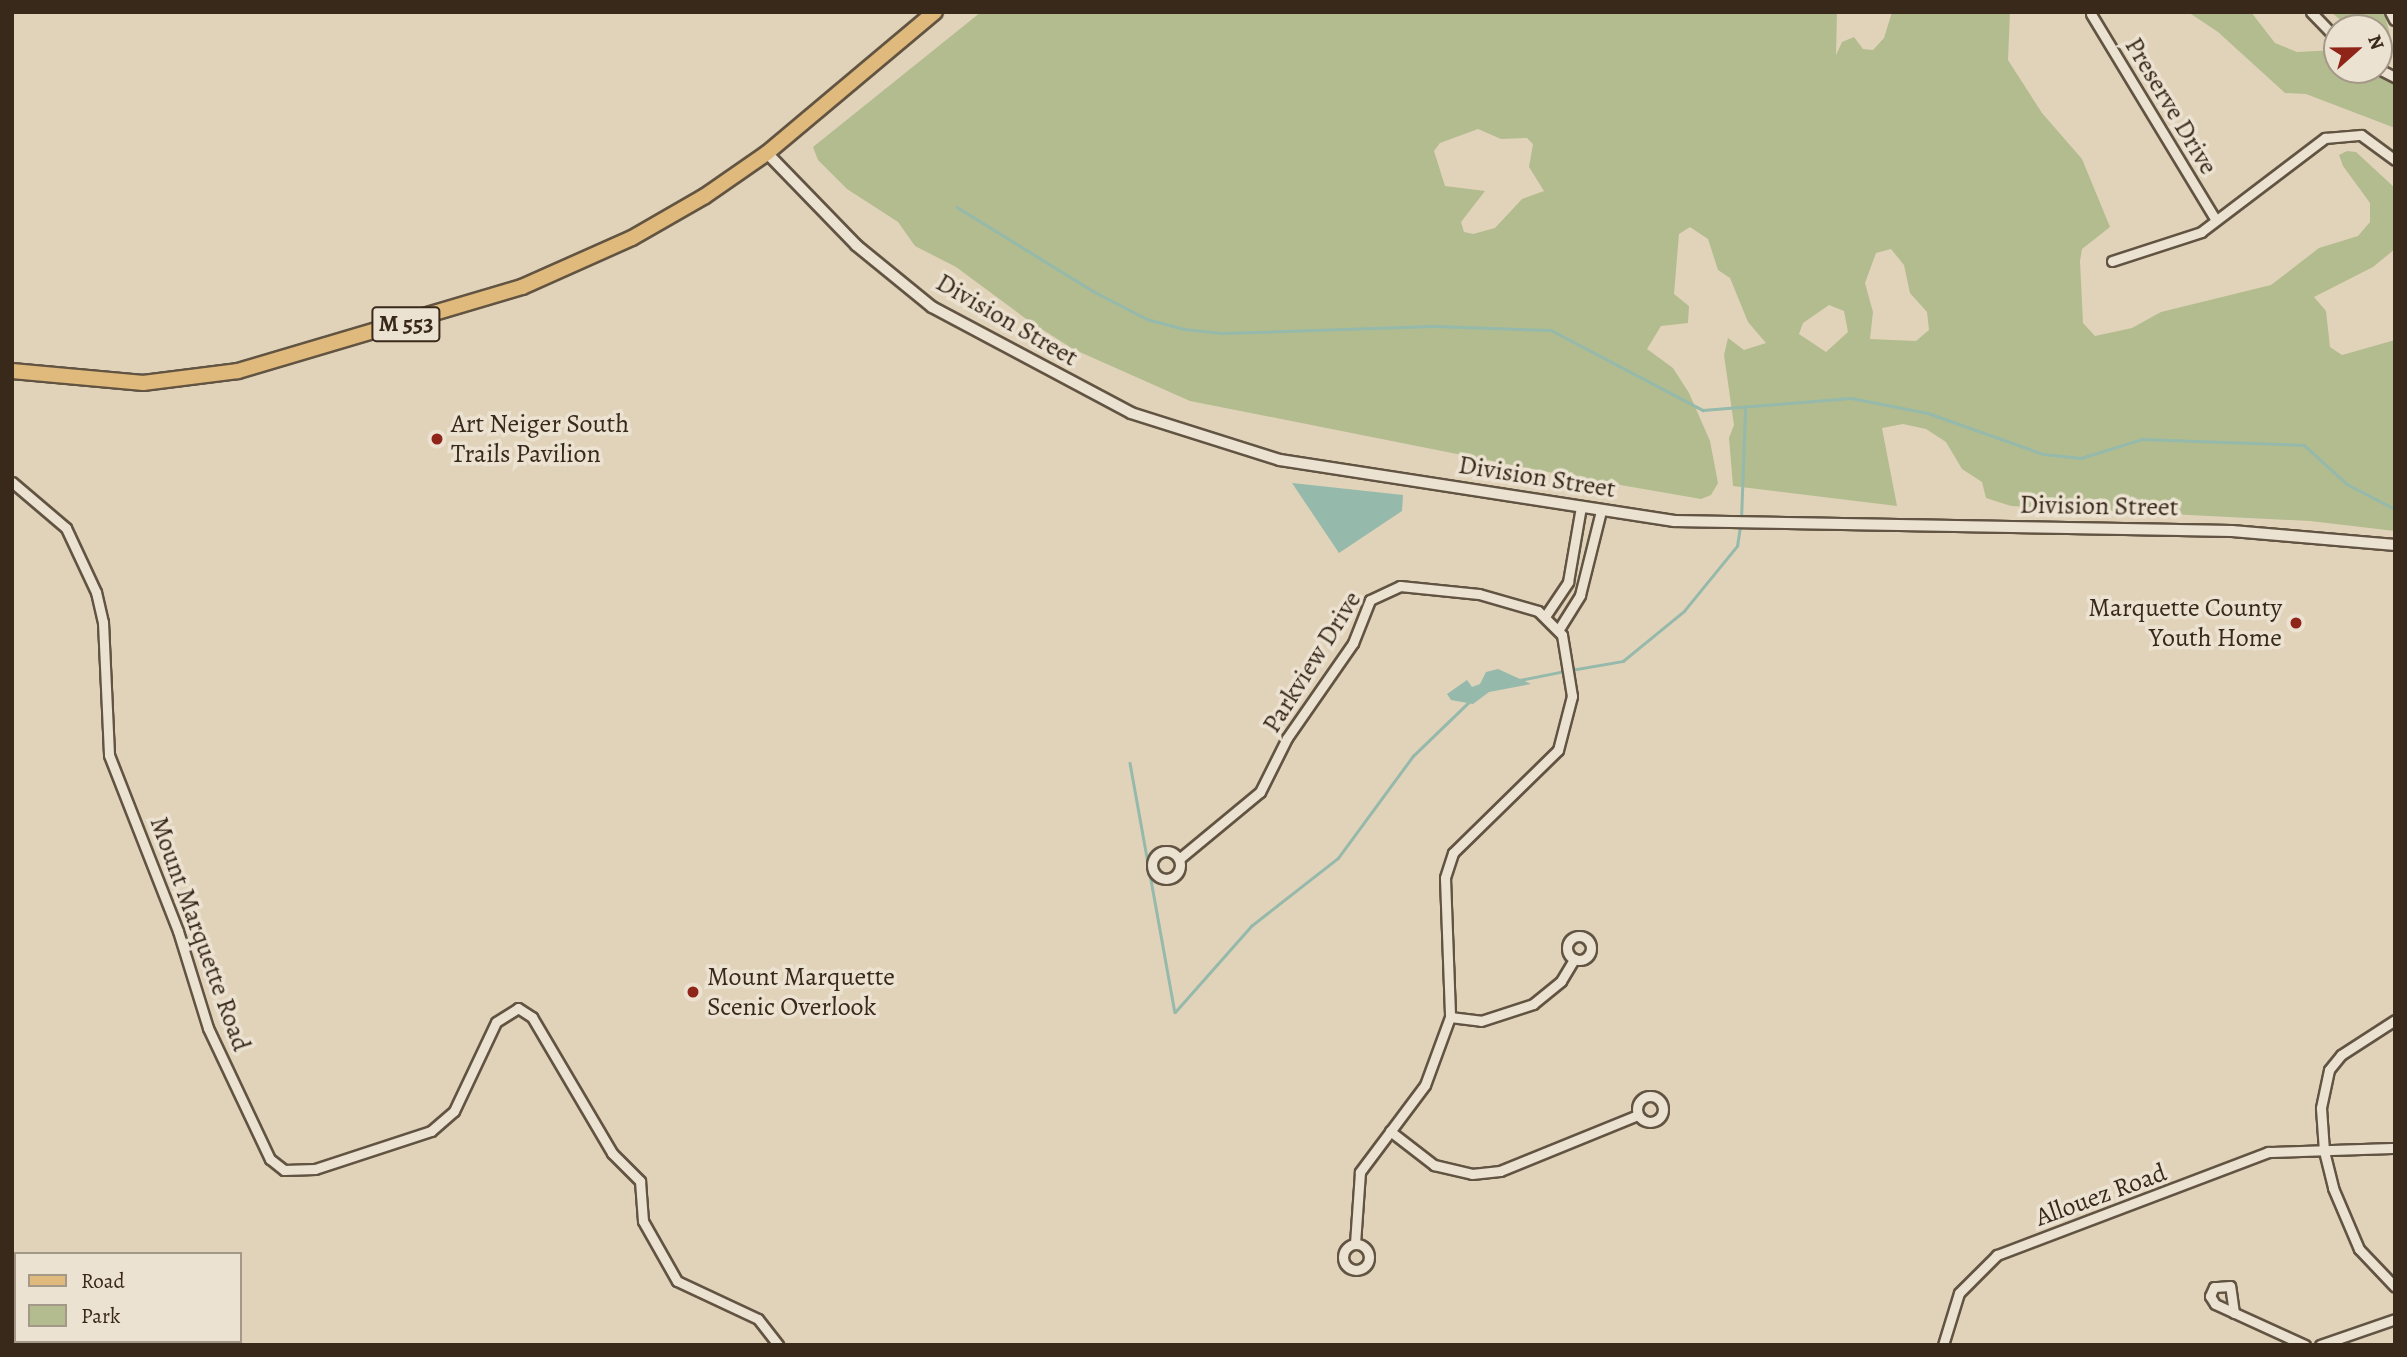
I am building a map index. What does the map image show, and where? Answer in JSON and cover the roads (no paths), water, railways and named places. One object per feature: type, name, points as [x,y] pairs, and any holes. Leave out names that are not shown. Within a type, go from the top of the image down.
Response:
[{"type":"main road","name":"M 553","points":[[12,371],[96,382],[193,378],[396,327],[580,263],[684,209],[767,153],[935,12]]},
{"type":"street","points":[[2391,12],[2395,20]]},
{"type":"street","name":"Preserve Drive","points":[[2091,14],[2215,219]]},
{"type":"street","points":[[2112,261],[2201,232],[2325,138],[2361,135],[2395,160]]},
{"type":"street","name":"Division Street","points":[[767,153],[856,244],[932,307],[1131,413],[1280,460],[1601,511],[1720,522],[2263,532],[2395,545]]},
{"type":"street","name":"Mount Marquette Road","points":[[12,482],[66,528],[83,561],[103,622],[109,755],[178,931],[208,1028],[270,1159],[284,1170],[315,1169],[431,1130],[454,1111],[496,1022],[518,1008],[533,1017],[612,1153],[640,1181],[643,1221],[677,1281],[748,1313],[778,1345]]},
{"type":"street","points":[[1546,615],[1568,582],[1581,507]]},
{"type":"street","points":[[1355,1244],[1360,1172],[1426,1085],[1450,1017],[1445,878],[1453,853],[1469,833],[1558,750],[1572,696],[1571,663],[1559,629],[1580,595],[1601,511]]},
{"type":"street","name":"Parkview Drive","points":[[1179,859],[1260,792],[1287,738],[1353,643],[1370,600],[1400,586],[1479,594],[1546,615],[1559,629]]},
{"type":"street","points":[[1450,1017],[1481,1021],[1533,1004],[1561,981],[1574,959]]},
{"type":"street","points":[[2395,1020],[2353,1043],[2329,1070],[2321,1108],[2323,1151],[2359,1249],[2395,1287]]},
{"type":"street","points":[[1390,1131],[1434,1165],[1472,1174],[1500,1171],[1638,1115]]},
{"type":"street","name":"Allouez Road","points":[[1943,1345],[1959,1293],[1997,1255],[2267,1152],[2395,1148]]},
{"type":"street","points":[[2234,1313],[2305,1345]]},
{"type":"street","points":[[2320,1345],[2395,1319]]},
{"type":"waterway","points":[[957,207],[1093,291],[1147,319],[1184,329],[1223,333],[1434,326],[1551,330],[1703,410],[1851,398],[1928,413],[2043,454],[2081,458],[2142,439],[2304,445],[2347,484],[2395,509]]},
{"type":"waterway","points":[[1741,520],[1745,409]]},
{"type":"waterway","points":[[1571,670],[1623,661],[1684,611],[1737,546],[1740,526]]},
{"type":"waterway","points":[[1520,680],[1565,671]]},
{"type":"waterway","points":[[1130,763],[1175,1012],[1251,926],[1338,858],[1413,756],[1469,702]]},
{"type":"place","name":"Art Neiger South Trails Pavilion","points":[[437,439]]},
{"type":"place","name":"Marquette County Youth Home","points":[[2296,623]]},
{"type":"place","name":"Mount Marquette Scenic Overlook","points":[[693,992]]}]
